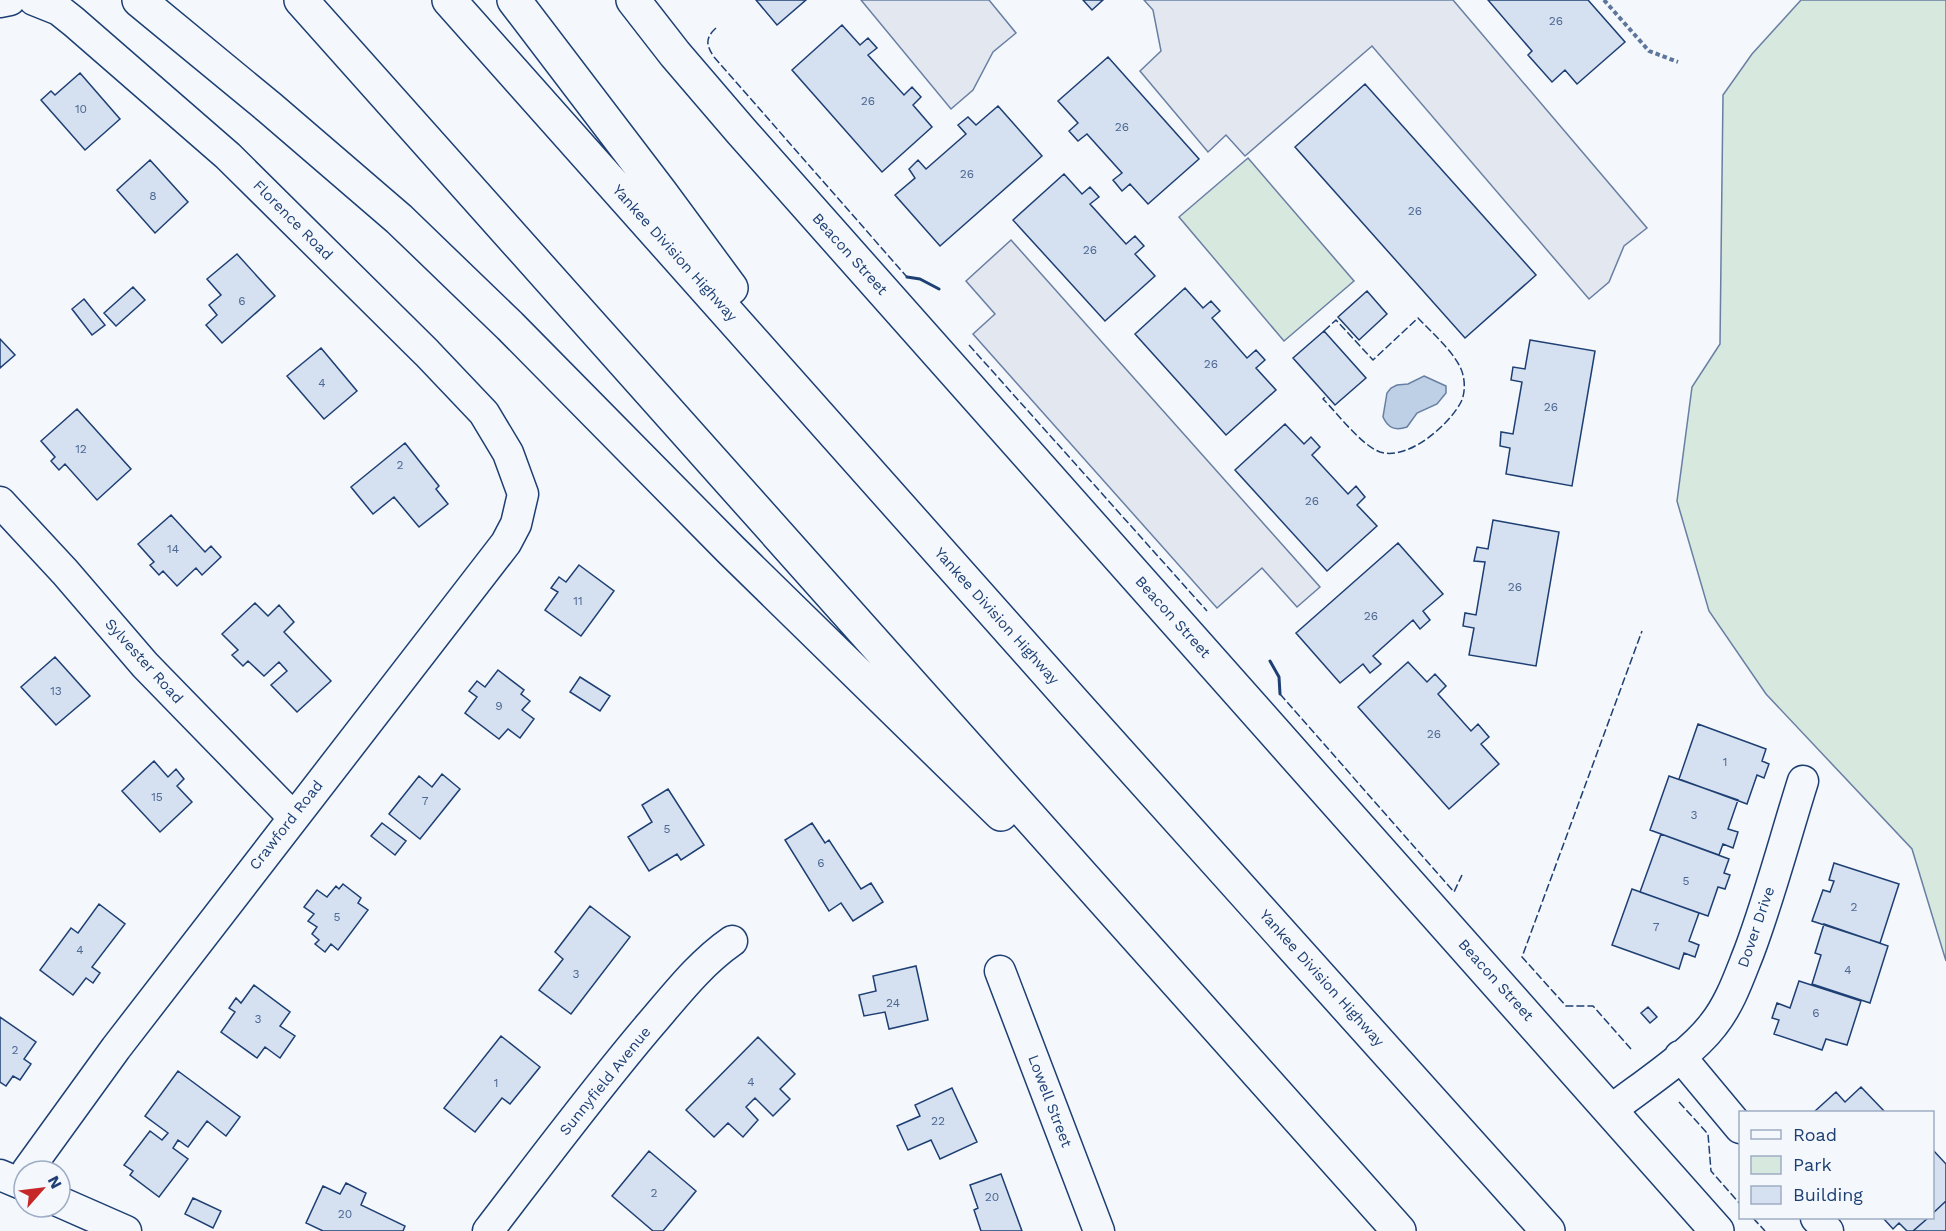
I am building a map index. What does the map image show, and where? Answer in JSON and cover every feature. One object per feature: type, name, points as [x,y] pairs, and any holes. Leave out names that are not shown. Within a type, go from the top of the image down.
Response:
[{"type":"main road","points":[[139,0],[399,219],[510,326],[731,550],[1219,1028]]},
{"type":"main road","points":[[301,0],[1399,1231]]},
{"type":"main road","name":"Yankee Division Highway","points":[[449,0],[1548,1231]]},
{"type":"main road","points":[[514,0],[661,193],[847,447]]},
{"type":"main road","name":"Beacon Street","points":[[633,0],[675,54],[741,131],[1717,1231]]},
{"type":"street","points":[[0,2],[10,0]]},
{"type":"street","name":"Florence Road","points":[[34,0],[58,10],[74,22],[237,164],[484,413],[508,453],[516,473]]},
{"type":"street","name":"Crawford Road","points":[[33,1159],[293,816],[506,543],[516,524],[522,494],[516,473]]},
{"type":"street","name":"Sylvester Road","points":[[0,502],[65,572],[145,665],[293,816]]},
{"type":"street","name":"Dover Drive","points":[[1611,1110],[1680,1056],[1714,1024],[1738,979],[1758,926],[1803,781]]},
{"type":"street","name":"Sunnyfield Avenue","points":[[488,1231],[603,1080],[694,973],[732,941]]},
{"type":"street","name":"Lowell Street","points":[[1000,971],[1099,1231]]},
{"type":"street","points":[[1680,1056],[1739,1127]]},
{"type":"street","points":[[72,1208],[109,1228]]},
{"type":"street","points":[[1817,1219],[1828,1231]]},
{"type":"path","points":[[1604,0],[1649,51],[1678,62]]},
{"type":"green space","points":[[1801,0],[1946,0],[1946,961],[1912,849],[1766,694],[1709,611],[1677,501],[1692,387],[1720,344],[1723,95],[1752,54]]},
{"type":"green space","points":[[1248,158],[1354,281],[1284,341],[1179,217]]},
{"type":"shaded area","points":[[861,0],[989,0],[1016,33],[993,52],[973,90],[951,109]]},
{"type":"shaded area","points":[[1144,0],[1453,0],[1647,228],[1624,246],[1609,282],[1589,299],[1372,46],[1245,156],[1226,135],[1208,152],[1140,71],[1161,51],[1153,10]]},
{"type":"shaded area","points":[[1011,240],[1320,587],[1297,607],[1262,568],[1217,608],[973,334],[995,314],[966,281]]},
{"type":"water","points":[[1424,376],[1446,386],[1446,393],[1437,404],[1417,413],[1407,427],[1399,429],[1387,424],[1383,417],[1387,393],[1397,385],[1408,384]]},
{"type":"building","points":[[756,0],[806,0],[777,25]]},
{"type":"building","points":[[1083,0],[1103,0],[1092,10]]},
{"type":"building","points":[[1488,0],[1588,0],[1625,42],[1577,84],[1565,70],[1552,82],[1528,55],[1532,51]]},
{"type":"building","points":[[842,25],[860,45],[868,38],[877,48],[868,55],[904,95],[912,87],[921,97],[913,105],[932,127],[882,172],[792,70]]},
{"type":"building","points":[[1108,57],[1199,159],[1148,204],[1130,184],[1122,191],[1113,180],[1122,173],[1087,134],[1078,141],[1069,131],[1078,123],[1058,101]]},
{"type":"building","points":[[80,73],[120,119],[85,150],[41,100],[51,91],[55,95]]},
{"type":"building","points":[[1365,84],[1536,275],[1465,338],[1295,147]]},
{"type":"building","points":[[998,106],[1042,156],[940,246],[895,195],[915,178],[909,169],[918,160],[926,169],[966,134],[958,125],[968,117],[976,125]]},
{"type":"building","points":[[150,160],[188,202],[155,233],[117,190]]},
{"type":"building","points":[[1064,174],[1082,194],[1090,187],[1099,197],[1090,204],[1126,244],[1135,236],[1144,246],[1135,254],[1155,276],[1105,321],[1013,220]]},
{"type":"building","points":[[237,254],[275,296],[222,343],[206,325],[217,315],[209,305],[221,295],[207,279]]},
{"type":"building","points":[[133,287],[145,300],[116,326],[104,313]]},
{"type":"building","points":[[1185,288],[1203,308],[1211,301],[1220,311],[1212,318],[1247,358],[1256,350],[1265,360],[1256,368],[1276,390],[1226,435],[1135,334]]},
{"type":"building","points":[[1367,291],[1387,314],[1359,340],[1338,317]]},
{"type":"building","points":[[84,299],[105,325],[92,335],[72,309]]},
{"type":"building","points":[[1324,331],[1366,378],[1335,405],[1293,358]]},
{"type":"building","points":[[0,339],[15,355],[0,368]]},
{"type":"building","points":[[1530,340],[1595,351],[1572,486],[1506,474],[1510,448],[1500,446],[1501,432],[1513,434],[1522,382],[1511,380],[1513,367],[1525,369]]},
{"type":"building","points":[[321,348],[357,391],[324,419],[287,376]]},
{"type":"building","points":[[77,409],[131,469],[97,500],[65,464],[59,470],[51,461],[55,457],[41,441]]},
{"type":"building","points":[[1285,424],[1304,444],[1311,437],[1320,447],[1312,455],[1348,494],[1356,486],[1365,497],[1357,505],[1377,526],[1327,571],[1235,470]]},
{"type":"building","points":[[405,443],[439,486],[436,489],[448,504],[419,527],[394,497],[373,514],[351,487]]},
{"type":"building","points":[[171,515],[205,552],[211,546],[221,557],[202,575],[196,568],[177,586],[163,571],[159,575],[150,565],[154,562],[138,544]]},
{"type":"building","points":[[1493,520],[1559,532],[1536,666],[1469,655],[1474,628],[1463,626],[1465,613],[1476,615],[1485,562],[1474,561],[1477,547],[1488,549]]},
{"type":"building","points":[[1398,543],[1443,594],[1423,611],[1430,620],[1420,629],[1413,620],[1373,656],[1381,664],[1370,673],[1363,664],[1340,683],[1296,633]]},
{"type":"building","points":[[579,565],[614,591],[581,636],[545,610],[558,592],[551,588],[559,577],[566,582]]},
{"type":"building","points":[[255,603],[268,616],[279,605],[294,622],[284,632],[331,681],[297,712],[271,685],[287,671],[279,662],[264,676],[248,661],[243,666],[232,655],[238,650],[222,634]]},
{"type":"building","points":[[55,657],[90,696],[56,725],[21,687]]},
{"type":"building","points":[[1408,662],[1427,682],[1435,674],[1446,686],[1438,694],[1471,731],[1478,724],[1489,737],[1481,744],[1499,764],[1449,809],[1358,707]]},
{"type":"building","points":[[498,670],[524,690],[521,694],[530,701],[522,710],[534,719],[520,738],[508,729],[499,739],[465,713],[477,697],[469,691],[477,681],[485,687]]},
{"type":"building","points":[[580,677],[610,696],[600,711],[570,692]]},
{"type":"building","points":[[1698,724],[1766,749],[1762,761],[1769,764],[1764,778],[1757,775],[1747,804],[1679,779]]},
{"type":"building","points":[[154,761],[168,777],[176,769],[184,779],[177,786],[192,802],[160,832],[122,791]]},
{"type":"building","points":[[442,774],[460,789],[420,839],[389,814],[419,776],[432,787]]},
{"type":"building","points":[[1669,776],[1738,800],[1728,829],[1738,832],[1733,848],[1723,844],[1719,855],[1650,830]]},
{"type":"building","points":[[668,789],[704,845],[681,860],[677,854],[649,871],[628,837],[652,822],[642,805]]},
{"type":"building","points":[[382,823],[406,841],[395,855],[371,836]]},
{"type":"building","points":[[812,823],[825,843],[829,840],[861,889],[871,883],[883,902],[853,921],[841,903],[829,911],[785,840]]},
{"type":"building","points":[[1661,834],[1729,859],[1724,873],[1730,875],[1725,889],[1718,887],[1708,916],[1640,892]]},
{"type":"building","points":[[1834,863],[1899,884],[1880,943],[1812,921],[1823,890],[1830,892],[1834,881],[1829,880]]},
{"type":"building","points":[[343,884],[361,898],[358,903],[368,910],[338,950],[331,944],[325,952],[315,944],[319,940],[312,934],[317,927],[308,921],[314,914],[304,907],[317,890],[327,897],[336,886],[339,889]]},
{"type":"building","points":[[1632,889],[1699,913],[1689,941],[1699,945],[1695,957],[1684,953],[1679,969],[1612,945]]},
{"type":"building","points":[[99,904],[125,924],[92,967],[100,973],[93,983],[86,978],[73,995],[40,970],[71,928],[78,933]]},
{"type":"building","points":[[590,906],[630,937],[571,1014],[539,990],[563,959],[555,952]]},
{"type":"building","points":[[1824,924],[1888,946],[1870,1003],[1812,984],[1821,955],[1815,953]]},
{"type":"building","points":[[916,966],[928,1020],[889,1029],[885,1012],[864,1016],[859,995],[876,991],[873,976]]},
{"type":"building","points":[[1799,981],[1861,1001],[1847,1045],[1826,1039],[1822,1050],[1774,1034],[1779,1020],[1772,1018],[1777,1003],[1790,1008]]},
{"type":"building","points":[[254,985],[290,1012],[280,1026],[295,1036],[280,1058],[265,1047],[257,1058],[221,1032],[235,1012],[229,1008],[236,998],[241,1003]]},
{"type":"building","points":[[1648,1007],[1657,1017],[1650,1023],[1641,1013]]},
{"type":"building","points":[[0,1017],[36,1042],[24,1059],[31,1064],[20,1080],[13,1076],[6,1086],[0,1082]]},
{"type":"building","points":[[501,1036],[540,1067],[510,1104],[502,1098],[475,1132],[444,1108]]},
{"type":"building","points":[[758,1037],[795,1074],[780,1089],[790,1099],[773,1116],[755,1098],[746,1107],[758,1120],[743,1137],[728,1123],[714,1137],[686,1110]]},
{"type":"building","points":[[178,1071],[240,1117],[226,1136],[207,1121],[188,1147],[178,1140],[173,1148],[188,1159],[159,1197],[130,1175],[133,1171],[124,1165],[150,1131],[162,1140],[168,1133],[145,1116]]},
{"type":"building","points":[[1861,1087],[1884,1111],[1815,1111],[1836,1092],[1845,1102]]},
{"type":"building","points":[[952,1088],[977,1142],[940,1159],[931,1140],[908,1150],[897,1126],[920,1116],[915,1105]]},
{"type":"building","points":[[649,1151],[696,1191],[663,1231],[653,1231],[612,1196]]},
{"type":"building","points":[[1934,1151],[1946,1164],[1946,1201],[1934,1212]]},
{"type":"building","points":[[1001,1174],[1022,1231],[981,1231],[974,1210],[978,1208],[970,1185]]},
{"type":"building","points":[[346,1183],[366,1193],[361,1205],[405,1226],[403,1231],[323,1231],[306,1223],[323,1186],[340,1194]]},
{"type":"building","points":[[193,1198],[221,1211],[213,1228],[185,1214]]},
{"type":"building","points":[[1946,1201],[1946,1231],[1913,1231],[1927,1219],[1934,1219],[1934,1212]]},
{"type":"building","points":[[1884,1219],[1927,1219],[1913,1231],[1907,1231],[1899,1223],[1893,1229]]},
{"type":"fence","points":[[716,28],[708,38],[709,49],[714,57],[907,277]]},
{"type":"fence","points":[[1324,331],[1336,320],[1373,360],[1418,318],[1456,360],[1463,375],[1464,385],[1461,402],[1447,421],[1415,446],[1391,453],[1380,452],[1365,443],[1323,399],[1326,396]]},
{"type":"fence","points":[[969,345],[1207,611]]},
{"type":"fence","points":[[1631,1049],[1593,1006],[1566,1006],[1522,957],[1642,631]]},
{"type":"fence","points":[[1280,694],[1454,892],[1462,875]]},
{"type":"fence","points":[[1679,1102],[1708,1134],[1711,1171],[1739,1203]]},
{"type":"fence","points":[[1754,1219],[1765,1231]]},
{"type":"wall","points":[[907,277],[920,279],[939,289]]},
{"type":"wall","points":[[1270,661],[1279,677],[1280,694]]}]
